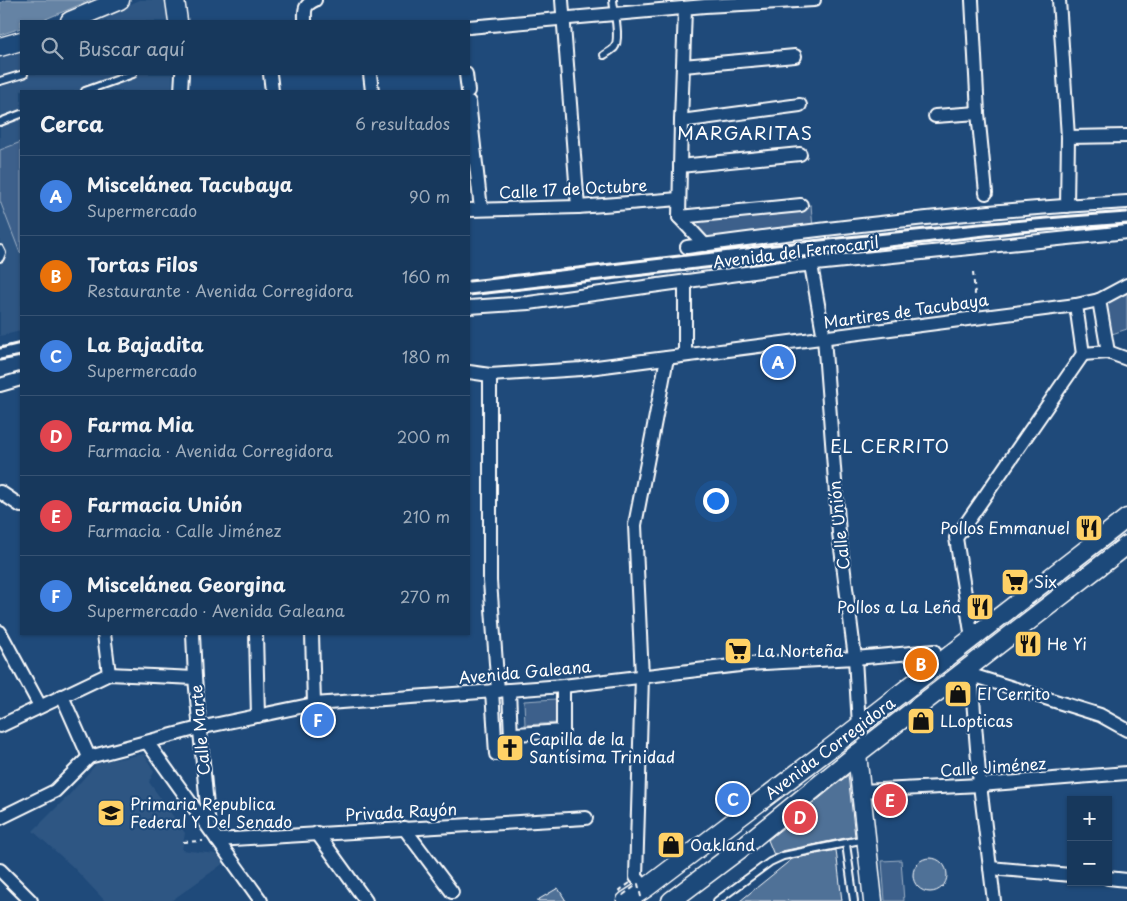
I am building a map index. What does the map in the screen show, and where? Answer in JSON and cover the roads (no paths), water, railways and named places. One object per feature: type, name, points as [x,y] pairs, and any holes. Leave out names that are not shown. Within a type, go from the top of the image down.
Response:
[{"type":"main road","points":[[72,20],[120,0]]},
{"type":"main road","points":[[175,0],[178,20]]},
{"type":"main road","points":[[0,47],[20,41]]},
{"type":"main road","name":"Avenida Corregidora","points":[[626,901],[859,726],[1127,518]]},
{"type":"main road","name":"Avenida Corregidora","points":[[681,897],[857,754],[969,672],[1127,545]]},
{"type":"main road","points":[[857,754],[874,901]]},
{"type":"street","points":[[305,20],[305,8],[308,3],[314,0]]},
{"type":"street","points":[[562,0],[578,207]]},
{"type":"street","points":[[470,27],[685,9],[705,3],[814,0]]},
{"type":"street","points":[[972,0],[978,114],[986,193]]},
{"type":"street","points":[[1059,0],[1068,137],[1067,206]]},
{"type":"street","points":[[685,9],[679,217],[801,204]]},
{"type":"street","points":[[683,66],[795,56]]},
{"type":"street","points":[[181,90],[182,75]]},
{"type":"street","points":[[270,75],[272,90]]},
{"type":"street","points":[[370,75],[372,90]]},
{"type":"street","points":[[466,75],[468,90]]},
{"type":"street","points":[[681,120],[800,105]]},
{"type":"street","points":[[935,116],[978,114]]},
{"type":"street","points":[[470,120],[475,210]]},
{"type":"street","points":[[1068,137],[1127,136]]},
{"type":"street","points":[[680,166],[800,154]]},
{"type":"street","name":"Calle 17 de Octubre","points":[[475,210],[578,207],[679,199]]},
{"type":"street","name":"Avenida del Ferrocaril","points":[[688,247],[843,226],[1127,202]]},
{"type":"street","name":"Avenida del Ferrocaril","points":[[679,217],[705,245]]},
{"type":"street","name":"Avenida del Ferrocaril","points":[[470,308],[529,303],[811,265],[1127,232]]},
{"type":"street","name":"Calle Unión","points":[[811,265],[824,338],[839,533],[855,658],[859,726]]},
{"type":"street","points":[[685,282],[685,354]]},
{"type":"street","name":"Martires de Tacubaya","points":[[470,372],[490,375],[581,369],[685,354],[978,318],[1099,300],[1127,285]]},
{"type":"street","points":[[1099,300],[1108,352]]},
{"type":"street","points":[[972,638],[956,538],[1083,354],[1076,304]]},
{"type":"street","points":[[1083,354],[1108,352],[1127,359]]},
{"type":"street","points":[[639,891],[636,877],[642,677],[635,525],[667,358]]},
{"type":"street","points":[[490,375],[490,581],[500,691],[496,754]]},
{"type":"street","points":[[0,385],[20,381]]},
{"type":"street","points":[[0,492],[20,505]]},
{"type":"street","points":[[0,632],[40,706]]},
{"type":"street","points":[[104,635],[109,674]]},
{"type":"street","name":"Calle Marte","points":[[193,635],[200,728],[213,834]]},
{"type":"street","points":[[256,635],[258,716]]},
{"type":"street","points":[[312,635],[314,704]]},
{"type":"street","name":"Avenida Galeana","points":[[88,757],[200,728],[314,704],[563,686],[748,664],[934,651]]},
{"type":"street","points":[[994,901],[969,672],[1100,715],[1127,730]]},
{"type":"street","points":[[0,726],[109,674],[195,678]]},
{"type":"street","points":[[500,691],[514,736],[563,731],[563,686]]},
{"type":"street","points":[[0,818],[55,791],[88,757],[62,696]]},
{"type":"street","name":"Calle Marte","points":[[148,742],[261,901]]},
{"type":"street","name":"Calle Jiménez","points":[[861,791],[980,785],[1127,773]]},
{"type":"street","name":"Privada Rayón","points":[[213,834],[317,833],[586,818]]},
{"type":"street","points":[[404,828],[452,892]]},
{"type":"street","points":[[317,833],[366,901]]},
{"type":"street","points":[[990,868],[1067,875]]},
{"type":"street","points":[[0,870],[31,901]]},
{"type":"street","points":[[1112,878],[1127,880]]},
{"type":"street","points":[[0,889],[12,883]]},
{"type":"lane","points":[[604,56],[614,48],[616,42],[613,0]]},
{"type":"lane","points":[[0,81],[21,75]]},
{"type":"lane","points":[[88,90],[130,75]]},
{"type":"lane","points":[[0,122],[20,114]]},
{"type":"lane","points":[[0,249],[2,253],[0,258]]},
{"type":"lane","points":[[717,901],[783,856],[866,839]]},
{"type":"lane","points":[[846,844],[854,901]]},
{"type":"railway","points":[[470,281],[962,225],[1127,212]]},
{"type":"railway","points":[[470,295],[1020,232],[1127,224]]},
{"type":"railway","points":[[0,348],[20,343]]},
{"type":"railway","points":[[0,360],[20,356]]},
{"type":"place","name":"Miscelánea Tacubaya","points":[[778,362]]},
{"type":"place","name":"Pollos Emmanuel","points":[[1089,528]]},
{"type":"place","name":"Six","points":[[1015,582]]},
{"type":"place","name":"Pollos a La Leña","points":[[980,607]]},
{"type":"place","name":"He Yi","points":[[1028,644]]},
{"type":"place","name":"La Norteña","points":[[738,651]]},
{"type":"place","name":"Tortas Filos","points":[[921,664]]},
{"type":"place","name":"El Cerrito","points":[[958,694]]},
{"type":"place","name":"Miscelánea Georgina","points":[[318,720]]},
{"type":"place","name":"LLopticas","points":[[921,721]]},
{"type":"place","name":"Capilla de la Santísima Trinidad","points":[[510,748]]},
{"type":"place","name":"La Bajadita","points":[[733,799]]},
{"type":"place","name":"Farmacia Unión","points":[[890,800]]},
{"type":"place","name":"Primaria Republica Federal Y Del Senado","points":[[111,813]]},
{"type":"place","name":"Farma Mia","points":[[800,817]]},
{"type":"place","name":"Oakland","points":[[671,845]]},
{"type":"district","name":"MARGARITAS","points":[[745,134]]},
{"type":"district","name":"EL CERRITO","points":[[890,447]]}]
